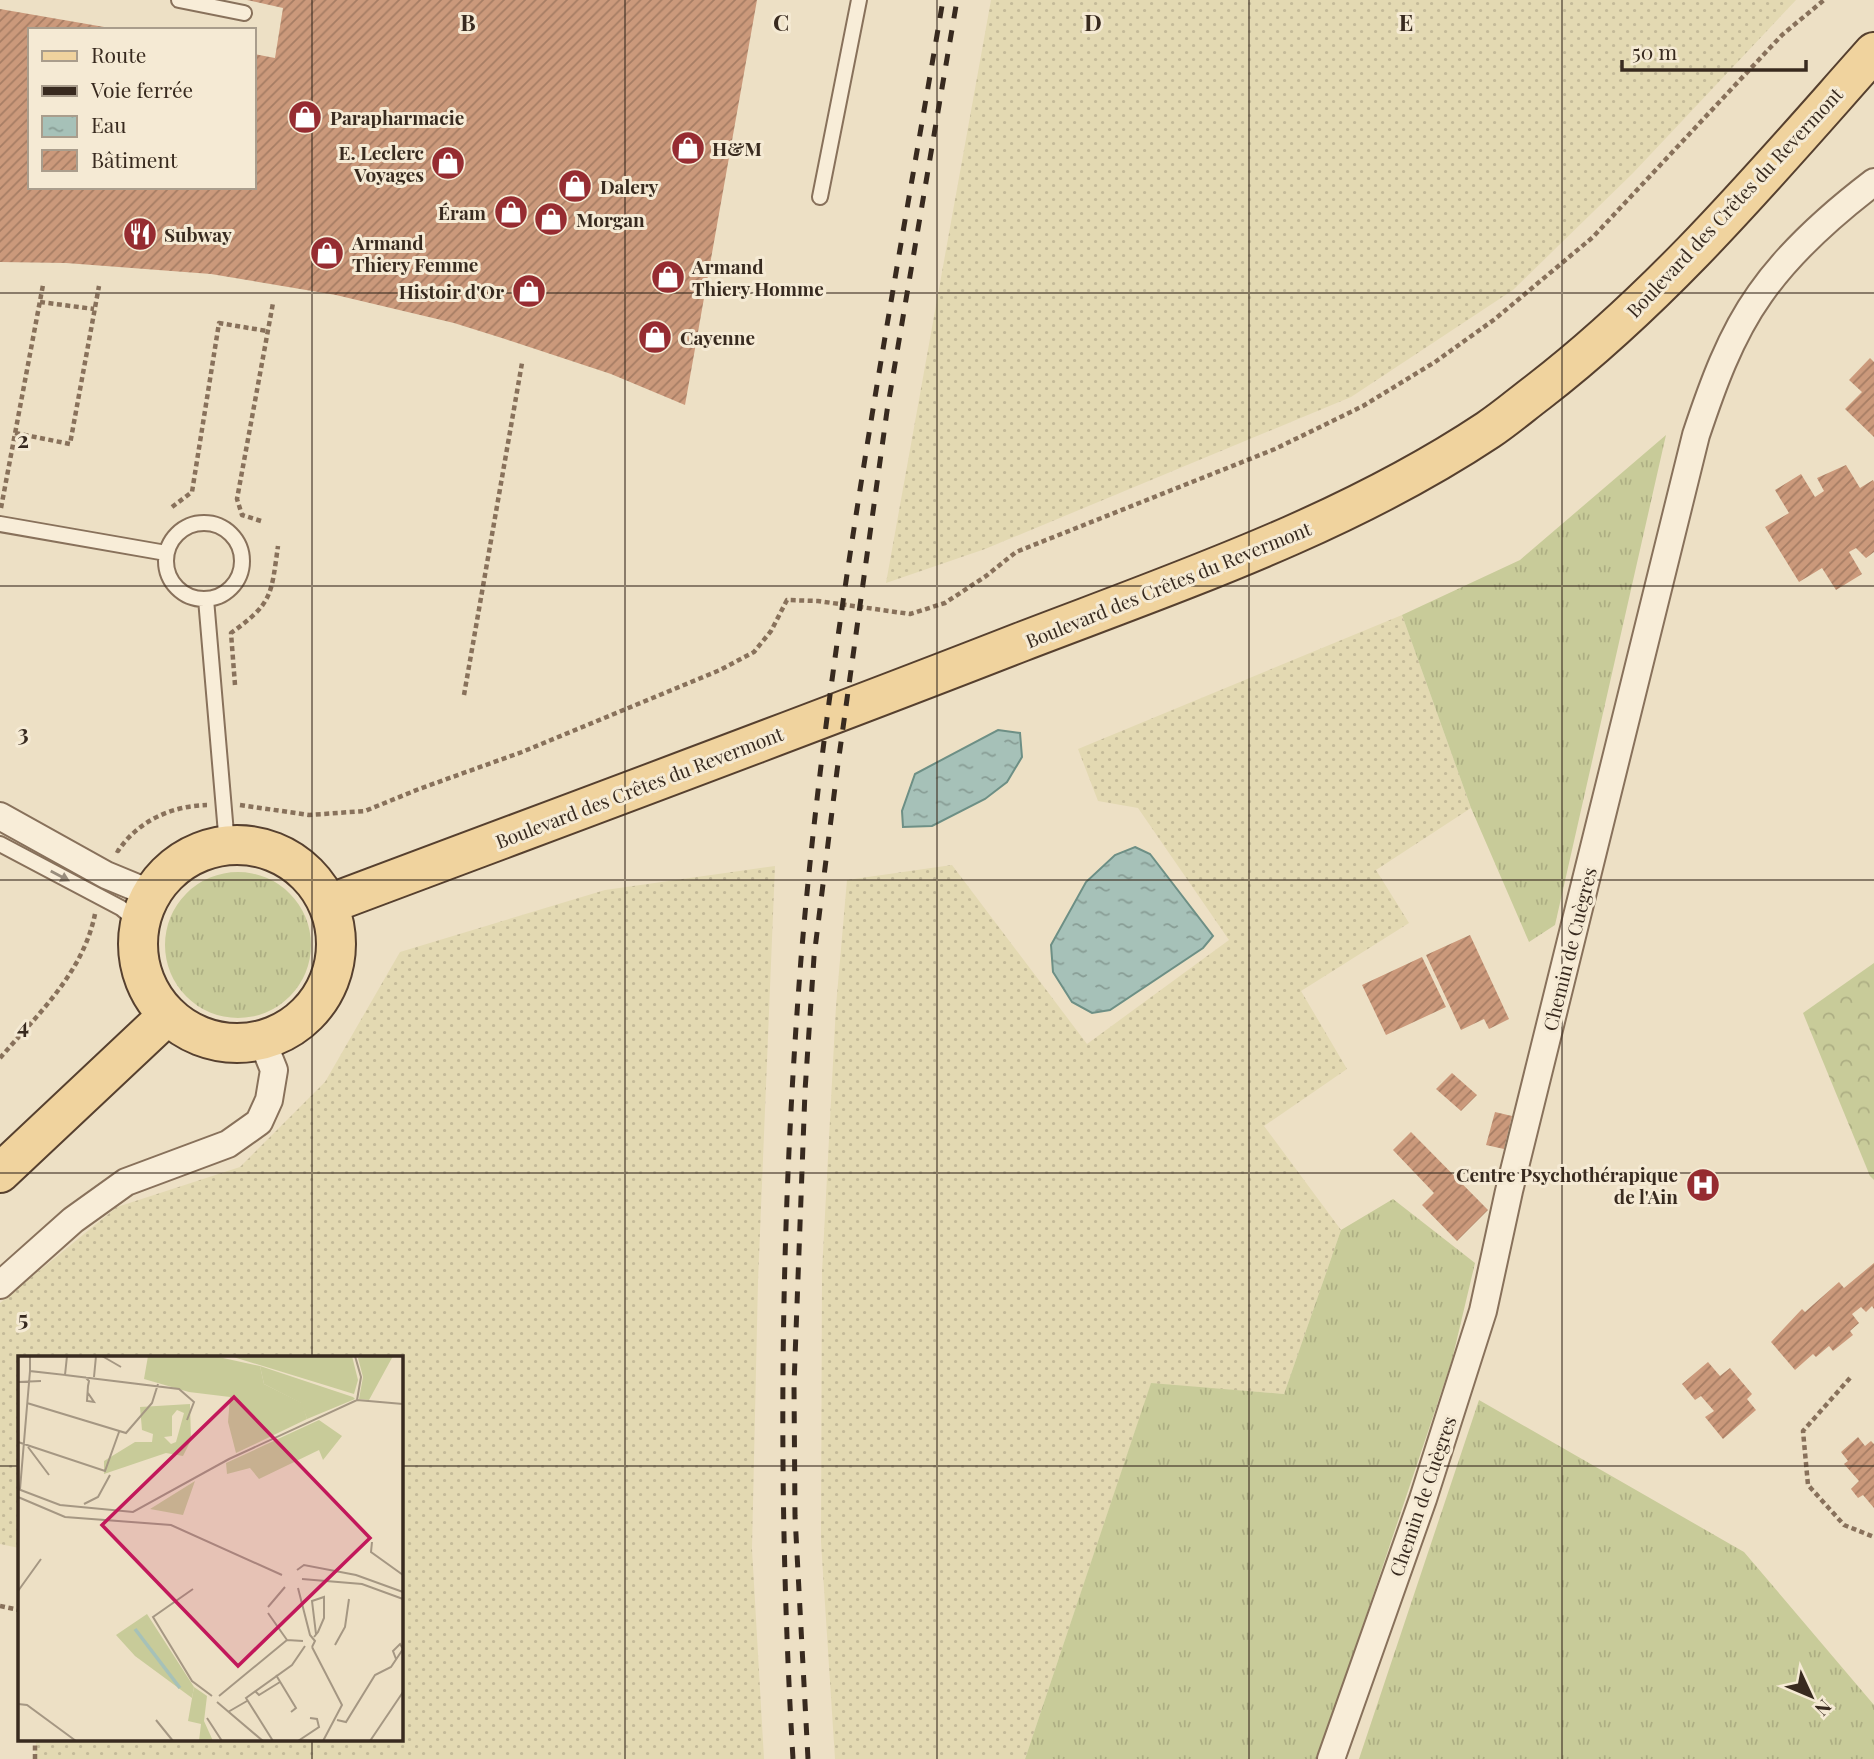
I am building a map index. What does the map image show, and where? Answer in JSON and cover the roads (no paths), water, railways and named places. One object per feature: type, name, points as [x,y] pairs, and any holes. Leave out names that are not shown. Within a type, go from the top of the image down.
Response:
[{"type":"main road","name":"Boulevard des Crêtes du Revermont","points":[[329,904],[1204,572],[1340,514],[1414,475],[1491,428],[1578,361],[1657,289],[1756,184],[1874,52]]},
{"type":"main road","points":[[227,845],[258,846],[288,858],[312,877],[329,904],[337,937],[333,971],[318,1002],[294,1026],[262,1040],[229,1043],[196,1034],[168,1015],[149,989],[139,957],[146,909],[171,870],[197,853],[227,845]]},
{"type":"main road","points":[[0,1173],[168,1015]]},
{"type":"street","name":"Chemin de Cuègres","points":[[1331,1759],[1423,1499],[1483,1311],[1508,1191],[1696,435],[1728,350],[1760,294],[1811,237],[1844,205],[1874,182]]},
{"type":"street","points":[[0,816],[106,875],[146,909]]},
{"type":"street","points":[[0,1285],[73,1220],[126,1182],[229,1144],[259,1122],[269,1100],[274,1070],[262,1040]]},
{"type":"lane","points":[[178,0],[244,13]]},
{"type":"lane","points":[[820,197],[859,0]]},
{"type":"lane","points":[[208,522],[221,526],[231,534],[239,545],[243,568],[228,591],[206,599],[190,597],[178,590],[165,567],[170,541],[178,532],[190,524],[208,522]]},
{"type":"lane","points":[[0,524],[166,553]]},
{"type":"lane","points":[[206,599],[227,845]]},
{"type":"lane","points":[[0,844],[121,908],[146,909]]},
{"type":"water","points":[[998,730],[1020,733],[1022,757],[1007,782],[985,799],[932,826],[903,827],[902,811],[915,774]]},
{"type":"water","points":[[1135,847],[1150,854],[1213,936],[1203,948],[1110,1010],[1092,1013],[1072,1002],[1053,972],[1051,945],[1086,882],[1115,855]]},
{"type":"railway","points":[[793,1759],[785,1559],[783,1359],[789,1159],[801,959],[827,718],[844,598],[881,358],[943,0]]},
{"type":"railway","points":[[808,1759],[795,1516],[794,1385],[805,1091],[814,957],[887,411],[957,0]]},
{"type":"place","name":"Parapharmacie","points":[[305,117]]},
{"type":"place","name":"H&M","points":[[688,148]]},
{"type":"place","name":"E. Leclerc Voyages","points":[[448,163]]},
{"type":"place","name":"Dalery","points":[[575,186]]},
{"type":"place","name":"Éram","points":[[511,212]]},
{"type":"place","name":"Morgan","points":[[551,219]]},
{"type":"place","name":"Subway","points":[[140,234]]},
{"type":"place","name":"Armand Thiery Femme","points":[[327,253]]},
{"type":"place","name":"Armand Thiery Homme","points":[[668,277]]},
{"type":"place","name":"Histoir d'Or","points":[[529,291]]},
{"type":"place","name":"Cayenne","points":[[655,337]]},
{"type":"place","name":"Centre Psychothérapique de l'Ain","points":[[1703,1185]]}]
